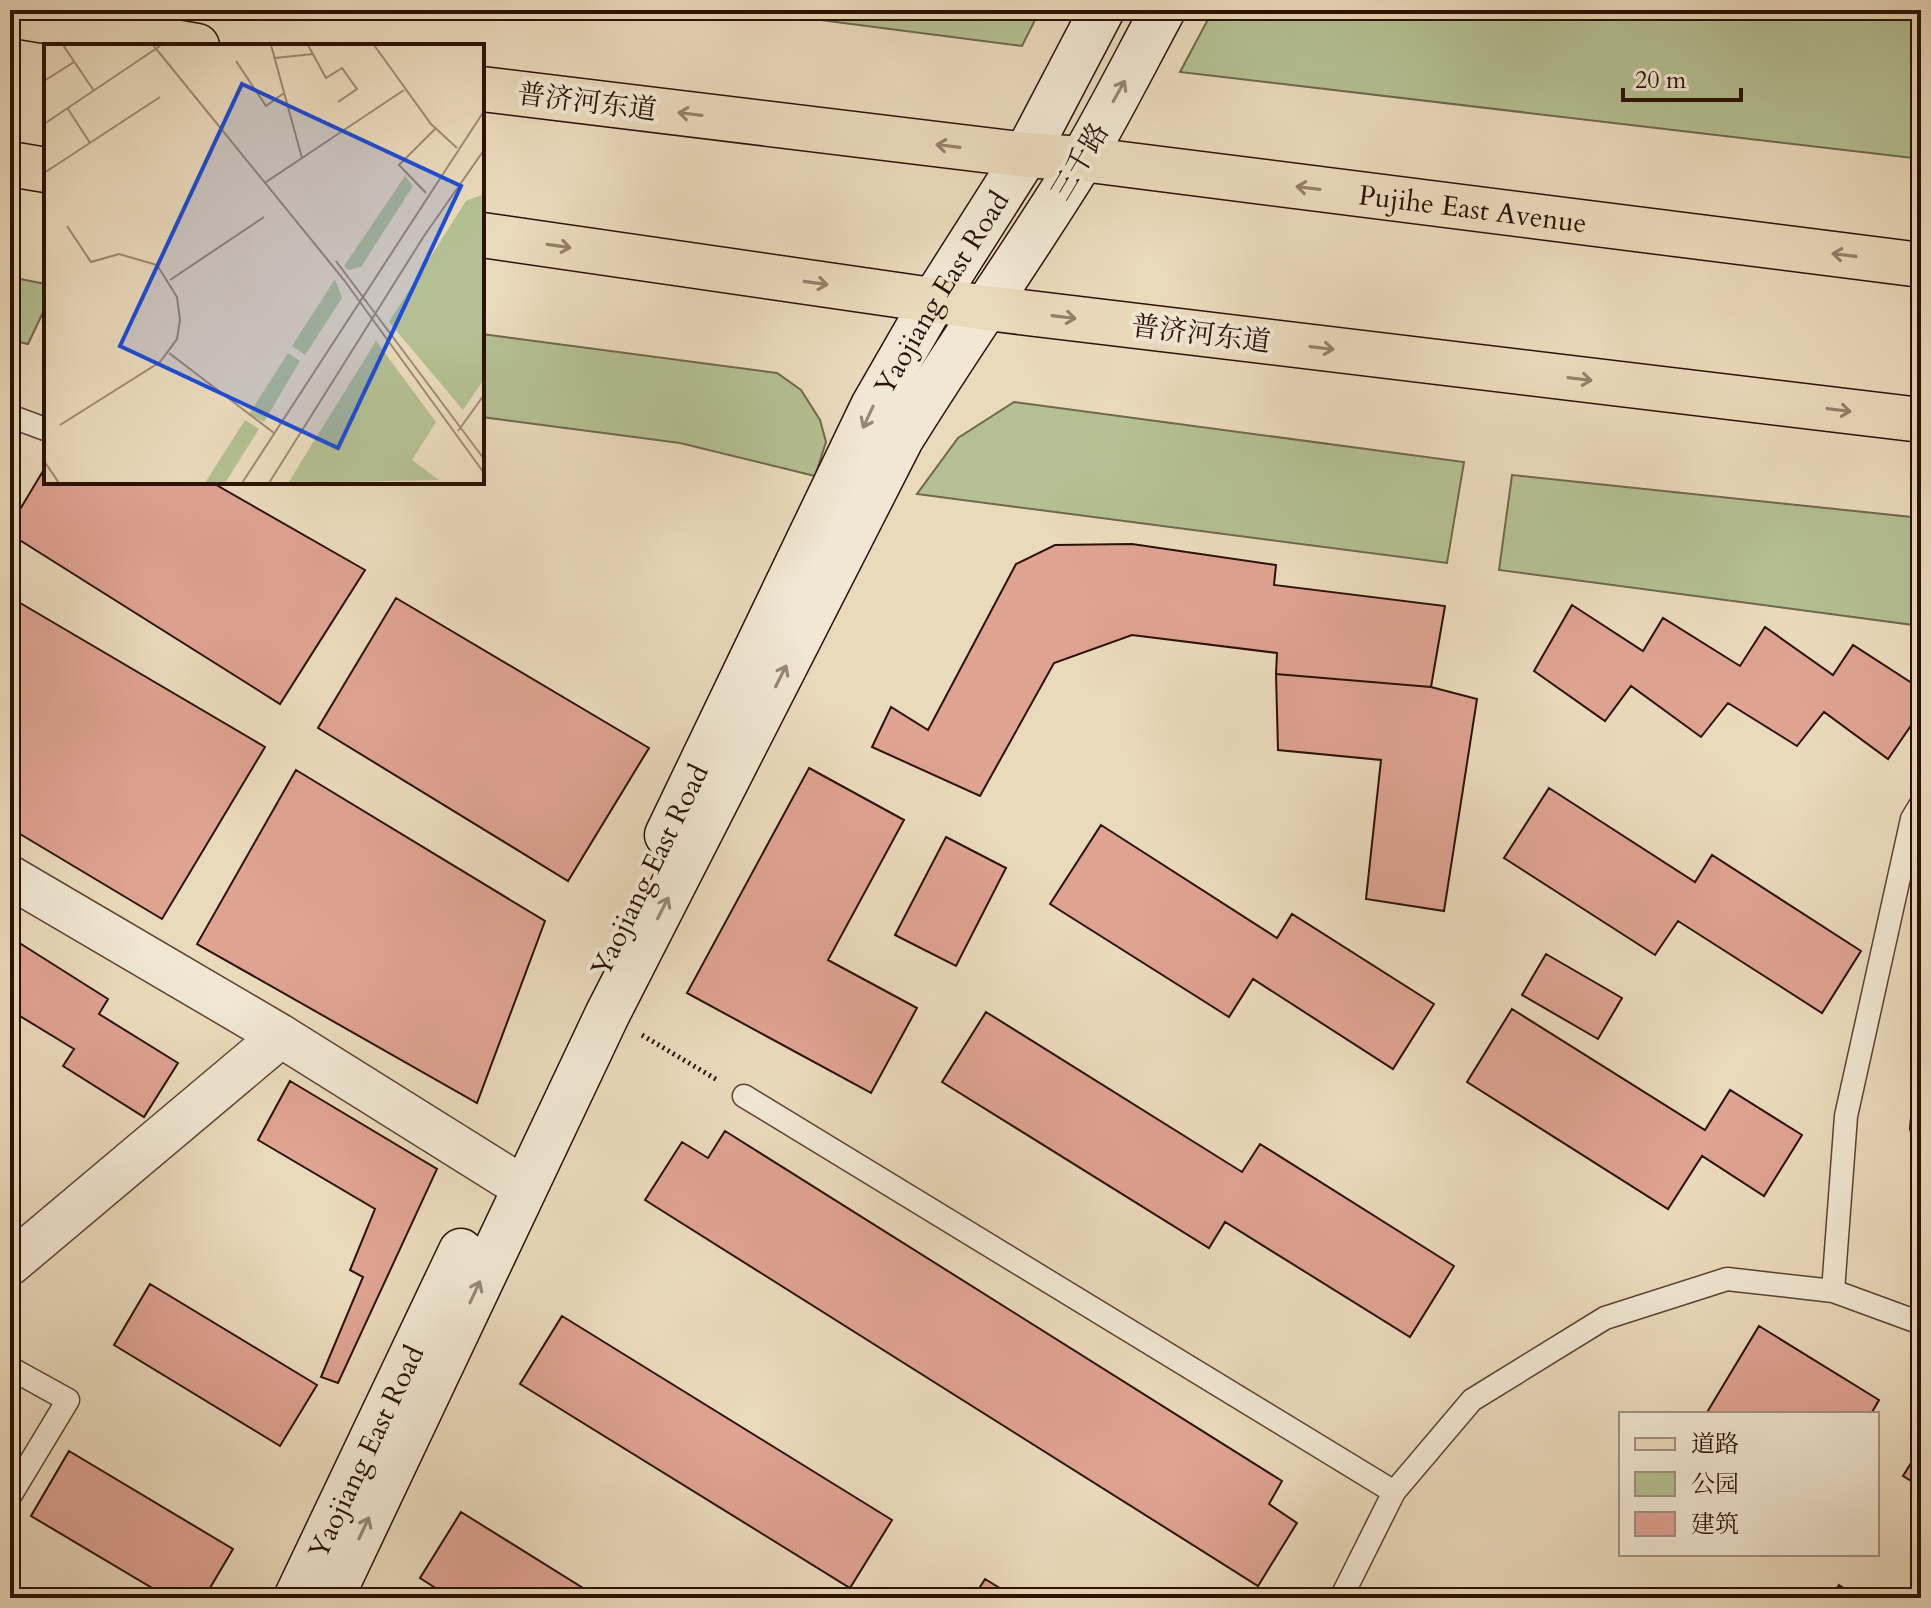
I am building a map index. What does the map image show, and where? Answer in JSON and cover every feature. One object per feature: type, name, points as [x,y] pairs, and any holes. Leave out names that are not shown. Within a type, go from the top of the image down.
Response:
[{"type":"main road","points":[[10,15],[185,44]]},
{"type":"main road","name":"普济河东道","points":[[484,89],[1026,155]]},
{"type":"main road","name":"Pujihe East Avenue","points":[[1026,155],[1082,159],[1921,265]]},
{"type":"main road","points":[[10,164],[44,170]]},
{"type":"main road","name":"普济河东道","points":[[484,235],[987,308],[1921,420]]},
{"type":"street","name":"三千路","points":[[1026,155],[1102,10]]},
{"type":"street","name":"三千路","points":[[987,308],[1082,159],[1163,10]]},
{"type":"street","name":"Yaojiang East Road","points":[[331,1598],[594,984],[873,406],[934,300],[1026,155]]},
{"type":"street","name":"Yaojiang East Road","points":[[296,1598],[511,1180],[607,1015],[901,439],[945,367],[987,308]]},
{"type":"street","points":[[10,877],[281,1036],[511,1180]]},
{"type":"street","points":[[10,1264],[281,1036]]},
{"type":"lane","points":[[10,416],[44,429]]},
{"type":"lane","points":[[1833,1291],[1846,1116],[1912,819],[1921,804]]},
{"type":"lane","points":[[744,1096],[1394,1492]]},
{"type":"lane","points":[[1341,1598],[1394,1492],[1472,1400],[1605,1318],[1727,1279],[1833,1291],[1921,1324]]},
{"type":"lane","points":[[10,1368],[68,1400],[10,1496]]},
{"type":"path","points":[[607,1015],[744,1096]]},
{"type":"green space","points":[[742,10],[1040,10],[1022,46]]},
{"type":"green space","points":[[1213,10],[1921,10],[1921,159],[1180,72]]},
{"type":"green space","points":[[10,277],[44,284],[44,310],[28,344],[10,340]]},
{"type":"green space","points":[[484,334],[777,373],[801,390],[820,420],[826,442],[815,476],[680,443],[484,417]]},
{"type":"green space","points":[[1014,402],[1464,462],[1447,563],[917,494],[958,438]]},
{"type":"green space","points":[[1512,475],[1921,518],[1921,626],[1499,570]]},
{"type":"building","points":[[44,469],[44,484],[214,484],[365,570],[280,704],[10,534],[10,526]]},
{"type":"building","points":[[1132,544],[1276,565],[1274,585],[1445,606],[1431,687],[1276,674],[1277,653],[1132,635],[1054,663],[980,796],[872,747],[891,707],[928,730],[1016,564],[1055,545]]},
{"type":"building","points":[[10,597],[265,747],[162,919],[10,828]]},
{"type":"building","points":[[396,598],[649,748],[568,881],[318,728]]},
{"type":"building","points":[[1572,605],[1643,651],[1663,618],[1740,666],[1765,627],[1833,675],[1853,645],[1921,689],[1921,711],[1888,759],[1824,712],[1797,746],[1728,703],[1701,737],[1631,686],[1605,721],[1534,671]]},
{"type":"building","points":[[1276,674],[1431,687],[1477,699],[1444,911],[1366,899],[1381,760],[1278,750]]},
{"type":"building","points":[[809,768],[904,820],[828,960],[917,1008],[871,1093],[687,993]]},
{"type":"building","points":[[296,770],[545,921],[477,1103],[197,944]]},
{"type":"building","points":[[1549,788],[1695,882],[1712,855],[1861,951],[1822,1013],[1678,921],[1655,955],[1504,858]]},
{"type":"building","points":[[1101,825],[1277,938],[1292,914],[1434,1004],[1393,1069],[1253,979],[1229,1017],[1050,904]]},
{"type":"building","points":[[946,837],[1006,868],[956,966],[895,935]]},
{"type":"building","points":[[10,937],[108,999],[99,1014],[178,1063],[144,1117],[63,1066],[74,1049],[10,1010]]},
{"type":"building","points":[[1546,954],[1622,998],[1598,1039],[1522,995]]},
{"type":"building","points":[[1512,1009],[1705,1130],[1730,1090],[1802,1135],[1764,1196],[1702,1156],[1668,1209],[1467,1082]]},
{"type":"building","points":[[986,1012],[1242,1172],[1260,1144],[1454,1266],[1410,1337],[1225,1222],[1209,1248],[942,1082]]},
{"type":"building","points":[[1918,1033],[1921,1033],[1921,1164],[1910,1129]]},
{"type":"building","points":[[290,1081],[437,1169],[338,1383],[321,1377],[363,1277],[350,1270],[375,1209],[258,1140]]},
{"type":"building","points":[[725,1131],[1282,1481],[1269,1504],[1297,1523],[1258,1586],[645,1200],[682,1142],[708,1158]]},
{"type":"building","points":[[150,1284],[317,1385],[280,1446],[114,1345]]},
{"type":"building","points":[[562,1316],[892,1520],[850,1588],[520,1384]]},
{"type":"building","points":[[1759,1326],[1879,1400],[1872,1412],[1707,1412]]},
{"type":"building","points":[[1921,1447],[1921,1487],[1903,1476]]},
{"type":"building","points":[[69,1451],[233,1549],[204,1598],[169,1598],[31,1516]]},
{"type":"building","points":[[461,1512],[599,1598],[451,1598],[420,1578]]},
{"type":"building","points":[[985,1579],[1016,1598],[973,1598]]},
{"type":"building","points":[[1839,1585],[1859,1598],[1831,1598]]}]
